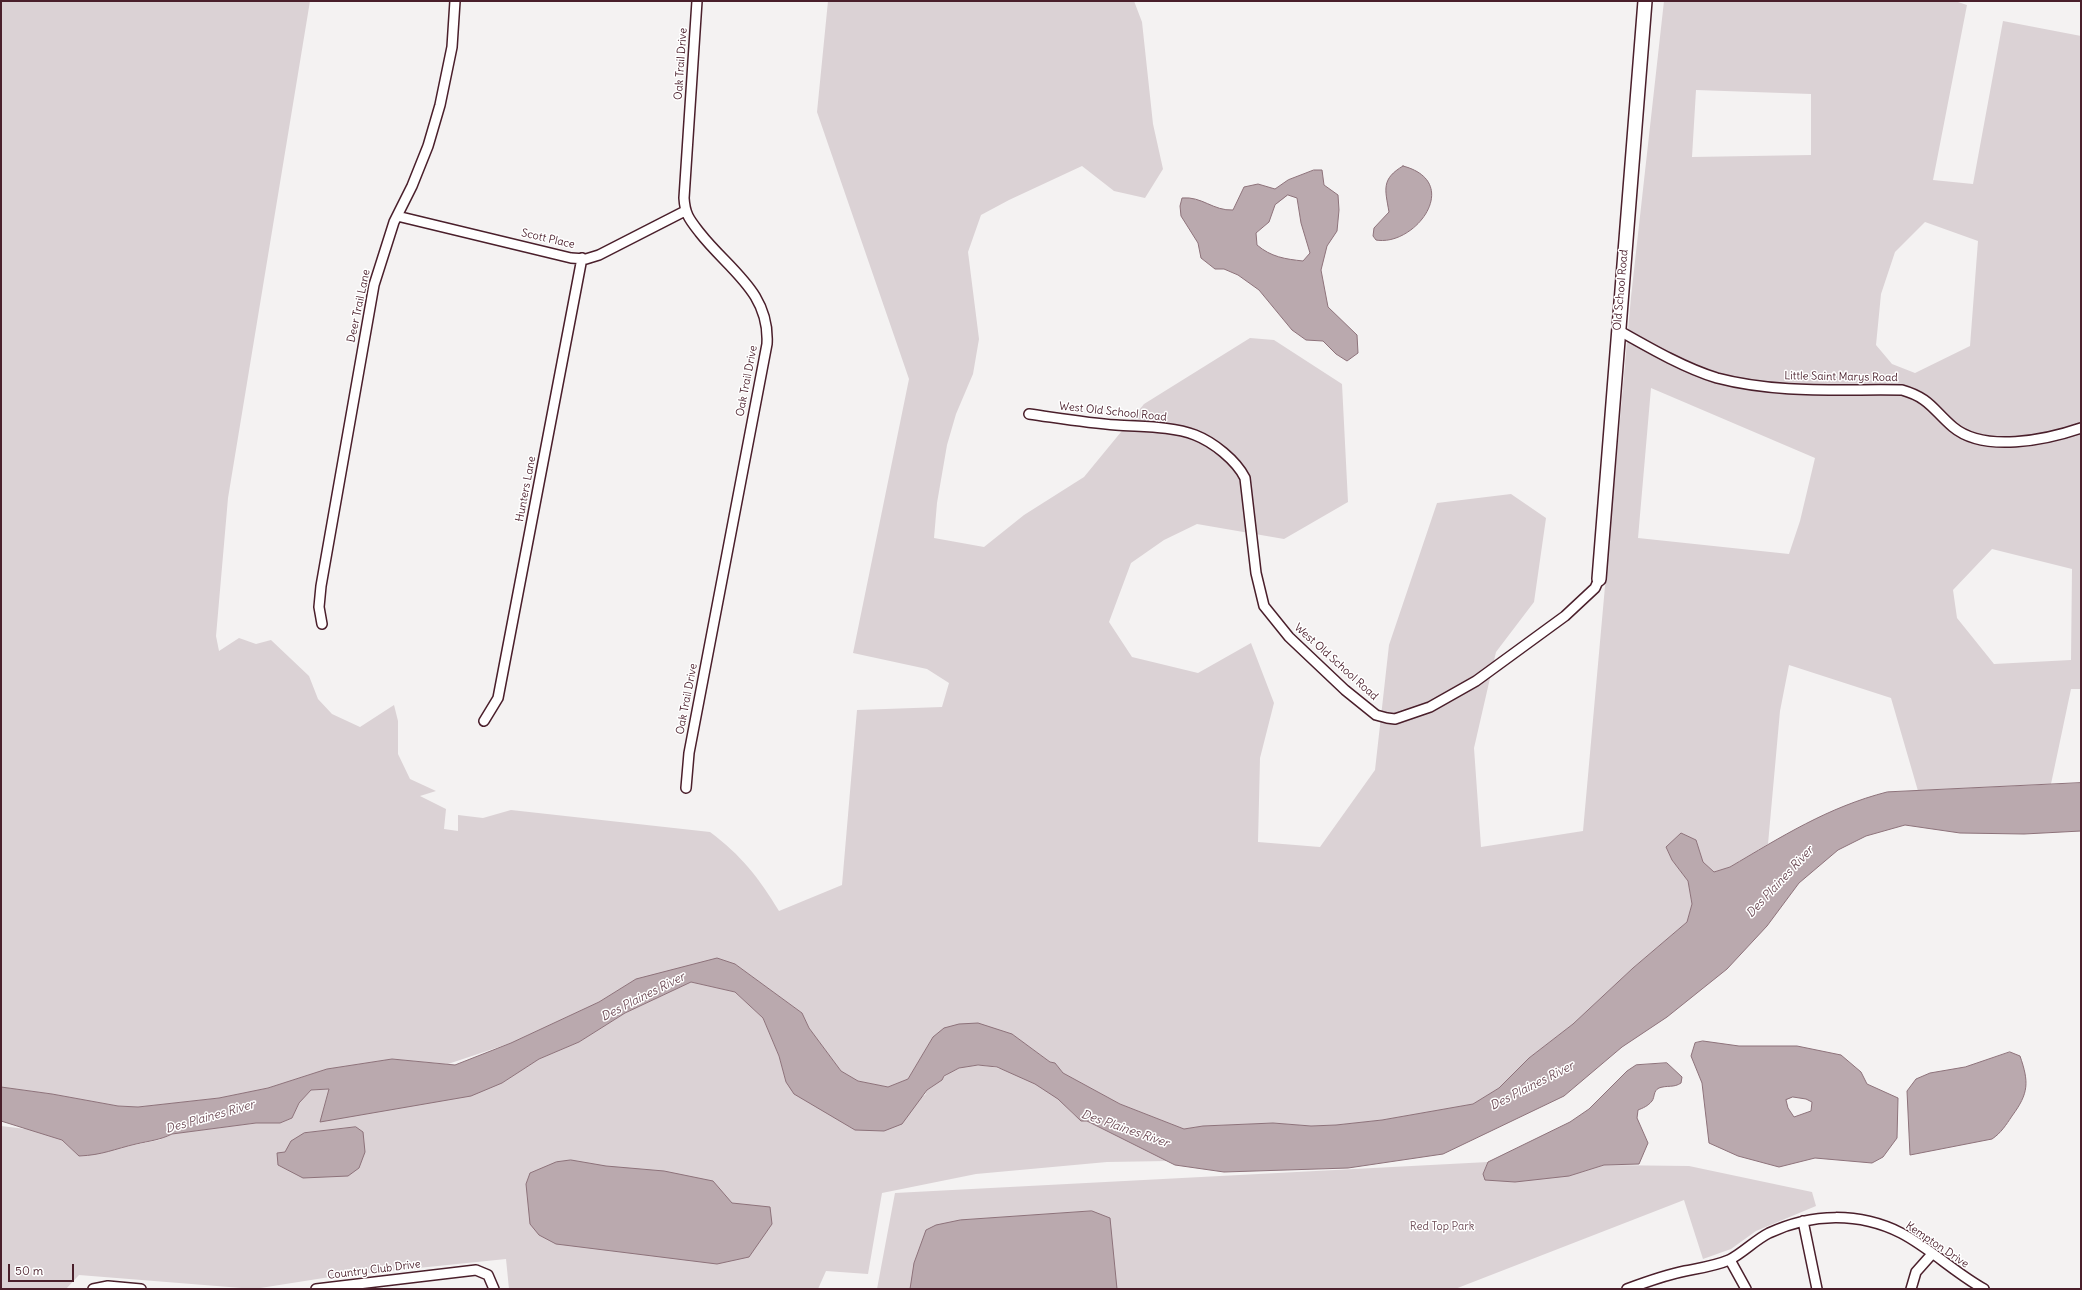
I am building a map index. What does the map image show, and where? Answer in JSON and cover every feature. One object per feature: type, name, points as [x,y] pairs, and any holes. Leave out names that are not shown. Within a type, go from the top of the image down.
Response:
[{"type":"street","name":"Deer Trail Lane","points":[[322,624],[319,607],[321,586],[374,285],[397,216],[428,146],[440,105],[452,47],[455,1]]},
{"type":"street","name":"Oak Trail Drive","points":[[686,788],[689,753],[762,367],[768,327],[763,310],[756,295],[704,237],[685,211],[684,198],[697,1]]},
{"type":"street","name":"Old School Road","points":[[1599,579],[1644,1]]},
{"type":"street","name":"Scott Place","points":[[397,216],[572,258],[582,258],[599,255],[685,211]]},
{"type":"street","name":"Hunters Lane","points":[[484,721],[498,698],[582,258]]},
{"type":"street","name":"Little Saint Marys Road","points":[[1618,330],[1703,373],[1736,382],[1799,391],[1847,389],[1908,391],[1927,400],[1964,435],[1985,441],[2015,442],[2068,432],[2081,428]]},
{"type":"street","name":"West Old School Road","points":[[1029,414],[1089,423],[1171,430],[1195,435],[1215,447],[1229,459],[1240,469],[1245,478],[1256,573],[1264,606],[1289,637],[1345,690],[1376,715],[1396,719],[1430,707],[1476,681],[1565,616],[1595,588],[1599,579]]},
{"type":"street","name":"Kempton Drive","points":[[1627,1289],[1650,1280],[1684,1271],[1707,1267],[1730,1260],[1752,1243],[1769,1233],[1803,1221],[1831,1217],[1854,1217],[1872,1221],[1902,1233],[1964,1278],[1984,1289]]},
{"type":"street","points":[[1803,1221],[1817,1289]]},
{"type":"street","points":[[1911,1289],[1916,1272],[1932,1254]]},
{"type":"street","points":[[1730,1260],[1746,1289]]},
{"type":"street","name":"Country Club Drive","points":[[316,1289],[476,1270],[483,1272],[492,1280],[494,1289]]},
{"type":"street","points":[[93,1289],[108,1286],[141,1289]]},
{"type":"green space","points":[[1,1],[310,1],[228,498],[216,636],[219,651],[239,638],[256,644],[271,640],[309,676],[318,699],[332,714],[360,727],[394,705],[398,721],[398,754],[410,779],[436,791],[420,796],[446,809],[444,829],[458,831],[458,815],[483,818],[511,810],[710,832],[731,849],[749,868],[779,911],[842,885],[857,710],[942,707],[949,683],[927,669],[853,653],[909,379],[817,112],[828,1],[1134,1],[1142,22],[1153,124],[1163,169],[1145,198],[1114,191],[1082,166],[1009,200],[981,215],[968,252],[979,339],[973,374],[956,414],[947,445],[937,503],[934,538],[984,547],[1024,515],[1084,477],[1144,404],[1250,338],[1274,340],[1342,384],[1348,502],[1284,539],[1197,524],[1164,540],[1131,563],[1109,622],[1132,657],[1198,673],[1251,643],[1274,703],[1260,758],[1258,842],[1320,847],[1375,770],[1389,645],[1437,503],[1511,494],[1546,518],[1534,602],[1496,652],[1474,748],[1481,847],[1583,831],[1631,297],[1664,1],[1955,1],[1967,5],[1933,180],[1973,184],[2003,21],[2081,36],[2081,689],[2071,689],[2051,784],[1918,791],[1891,698],[1789,665],[1780,711],[1768,844],[1730,867],[1714,872],[1703,862],[1696,840],[1681,833],[1666,847],[1672,860],[1688,881],[1692,904],[1687,922],[1633,968],[1573,1024],[1529,1058],[1499,1088],[1473,1104],[1382,1120],[1336,1125],[1311,1126],[1273,1123],[1203,1126],[1184,1129],[1120,1104],[1063,1073],[1055,1063],[1050,1062],[1012,1034],[933,1037],[908,1079],[888,1087],[858,1081],[841,1071],[809,1028],[802,1013],[735,964],[636,979],[599,1002],[511,1043],[448,1064],[392,1059],[327,1069],[268,1088],[219,1098],[138,1107],[118,1106],[52,1094],[1,1087]],"holes":[[[1696,90],[1811,94],[1811,155],[1692,157]],[[1925,222],[1978,241],[1970,346],[1915,373],[1892,364],[1876,345],[1881,294],[1895,252]],[[1651,388],[1815,458],[1800,521],[1789,554],[1638,538]],[[1992,549],[2072,569],[2071,660],[1994,664],[1957,618],[1953,590]]]},
{"type":"green space","points":[[691,982],[735,992],[763,1018],[779,1056],[786,1082],[819,1107],[855,1130],[925,1095],[927,1090],[947,1075],[960,1068],[985,1066],[998,1068],[1025,1078],[1059,1099],[1079,1118],[1168,1161],[1107,1162],[976,1174],[882,1193],[868,1274],[826,1271],[818,1289],[509,1289],[506,1259],[330,1277],[254,1289],[79,1275],[66,1289],[1,1289],[1,1126],[34,1130],[62,1140],[79,1156],[159,1140],[172,1134],[256,1123],[280,1123],[292,1118],[299,1103],[311,1090],[329,1089],[321,1121],[502,1083],[539,1059],[579,1042],[625,1013]]},
{"type":"green space","name":"Red Top Park","points":[[1488,1162],[1483,1174],[1569,1176],[1604,1165],[1689,1166],[1812,1192],[1816,1206],[1756,1231],[1731,1249],[1703,1259],[1684,1200],[1455,1289],[877,1289],[895,1193]]},
{"type":"water","points":[[1403,166],[1421,174],[1430,185],[1432,198],[1427,212],[1418,224],[1405,234],[1391,239],[1376,240],[1373,236],[1374,228],[1389,212],[1386,197],[1386,185],[1391,175]]},
{"type":"water","points":[[1314,170],[1322,170],[1324,185],[1338,195],[1339,210],[1337,231],[1327,246],[1321,270],[1328,307],[1357,335],[1358,353],[1347,361],[1336,354],[1323,341],[1306,340],[1292,330],[1259,290],[1238,275],[1224,269],[1215,269],[1201,258],[1198,243],[1181,216],[1180,206],[1182,198],[1196,199],[1219,208],[1233,210],[1244,187],[1258,184],[1275,189],[1288,180]],"holes":[[[1288,195],[1297,198],[1301,223],[1310,253],[1303,261],[1278,257],[1257,245],[1256,233],[1269,222],[1275,205]]]},
{"type":"water","name":"Des Plaines River","points":[[2081,783],[2081,831],[2024,834],[1960,833],[1905,825],[1866,836],[1838,850],[1799,883],[1767,926],[1727,969],[1667,1017],[1622,1047],[1564,1096],[1443,1154],[1348,1168],[1224,1172],[1175,1165],[1087,1121],[1081,1121],[1058,1099],[1035,1084],[997,1067],[978,1065],[959,1068],[944,1076],[942,1080],[927,1090],[902,1124],[884,1131],[855,1130],[794,1094],[786,1082],[779,1056],[763,1018],[735,992],[691,982],[625,1013],[579,1042],[539,1059],[502,1083],[471,1096],[320,1122],[329,1089],[311,1090],[299,1103],[292,1118],[280,1123],[256,1123],[172,1134],[159,1139],[102,1153],[79,1156],[62,1140],[1,1121],[1,1087],[52,1094],[118,1106],[138,1107],[219,1098],[268,1088],[327,1069],[392,1059],[455,1065],[511,1043],[599,1002],[636,979],[717,958],[735,964],[802,1013],[809,1028],[841,1071],[858,1081],[888,1087],[908,1079],[933,1037],[944,1028],[959,1024],[978,1023],[1012,1034],[1050,1062],[1055,1063],[1063,1073],[1120,1104],[1184,1129],[1203,1126],[1273,1123],[1311,1126],[1336,1125],[1382,1120],[1473,1104],[1499,1088],[1529,1058],[1573,1024],[1633,968],[1687,922],[1692,904],[1688,881],[1672,860],[1666,847],[1681,833],[1696,840],[1703,862],[1714,872],[1730,867],[1825,814],[1865,798],[1887,792]]},
{"type":"water","points":[[1703,1041],[1739,1046],[1797,1046],[1841,1055],[1861,1072],[1867,1084],[1898,1098],[1897,1138],[1883,1157],[1872,1163],[1815,1158],[1779,1167],[1738,1156],[1709,1143],[1702,1083],[1691,1056],[1695,1043]],"holes":[[[1793,1097],[1806,1099],[1812,1102],[1811,1111],[1794,1117],[1788,1108],[1786,1100]]]},
{"type":"water","points":[[2010,1052],[2020,1056],[2025,1073],[2026,1087],[2022,1101],[2001,1131],[1992,1139],[1910,1155],[1907,1091],[1916,1079],[1930,1073],[1965,1067]]},
{"type":"water","points":[[1667,1063],[1682,1077],[1681,1083],[1659,1088],[1650,1103],[1638,1110],[1637,1118],[1648,1143],[1639,1164],[1604,1165],[1569,1176],[1515,1182],[1485,1180],[1483,1174],[1488,1162],[1570,1122],[1589,1109],[1627,1071],[1636,1065]]},
{"type":"water","points":[[356,1127],[363,1132],[365,1152],[359,1168],[348,1176],[303,1178],[278,1165],[277,1153],[285,1152],[291,1141],[304,1133]]},
{"type":"water","points":[[571,1160],[606,1166],[664,1171],[713,1181],[732,1203],[770,1207],[772,1224],[749,1257],[717,1264],[556,1244],[539,1235],[530,1224],[526,1184],[530,1173],[556,1162]]},
{"type":"water","points":[[1092,1211],[1110,1218],[1117,1289],[910,1289],[914,1263],[926,1230],[936,1225],[960,1220]]}]
